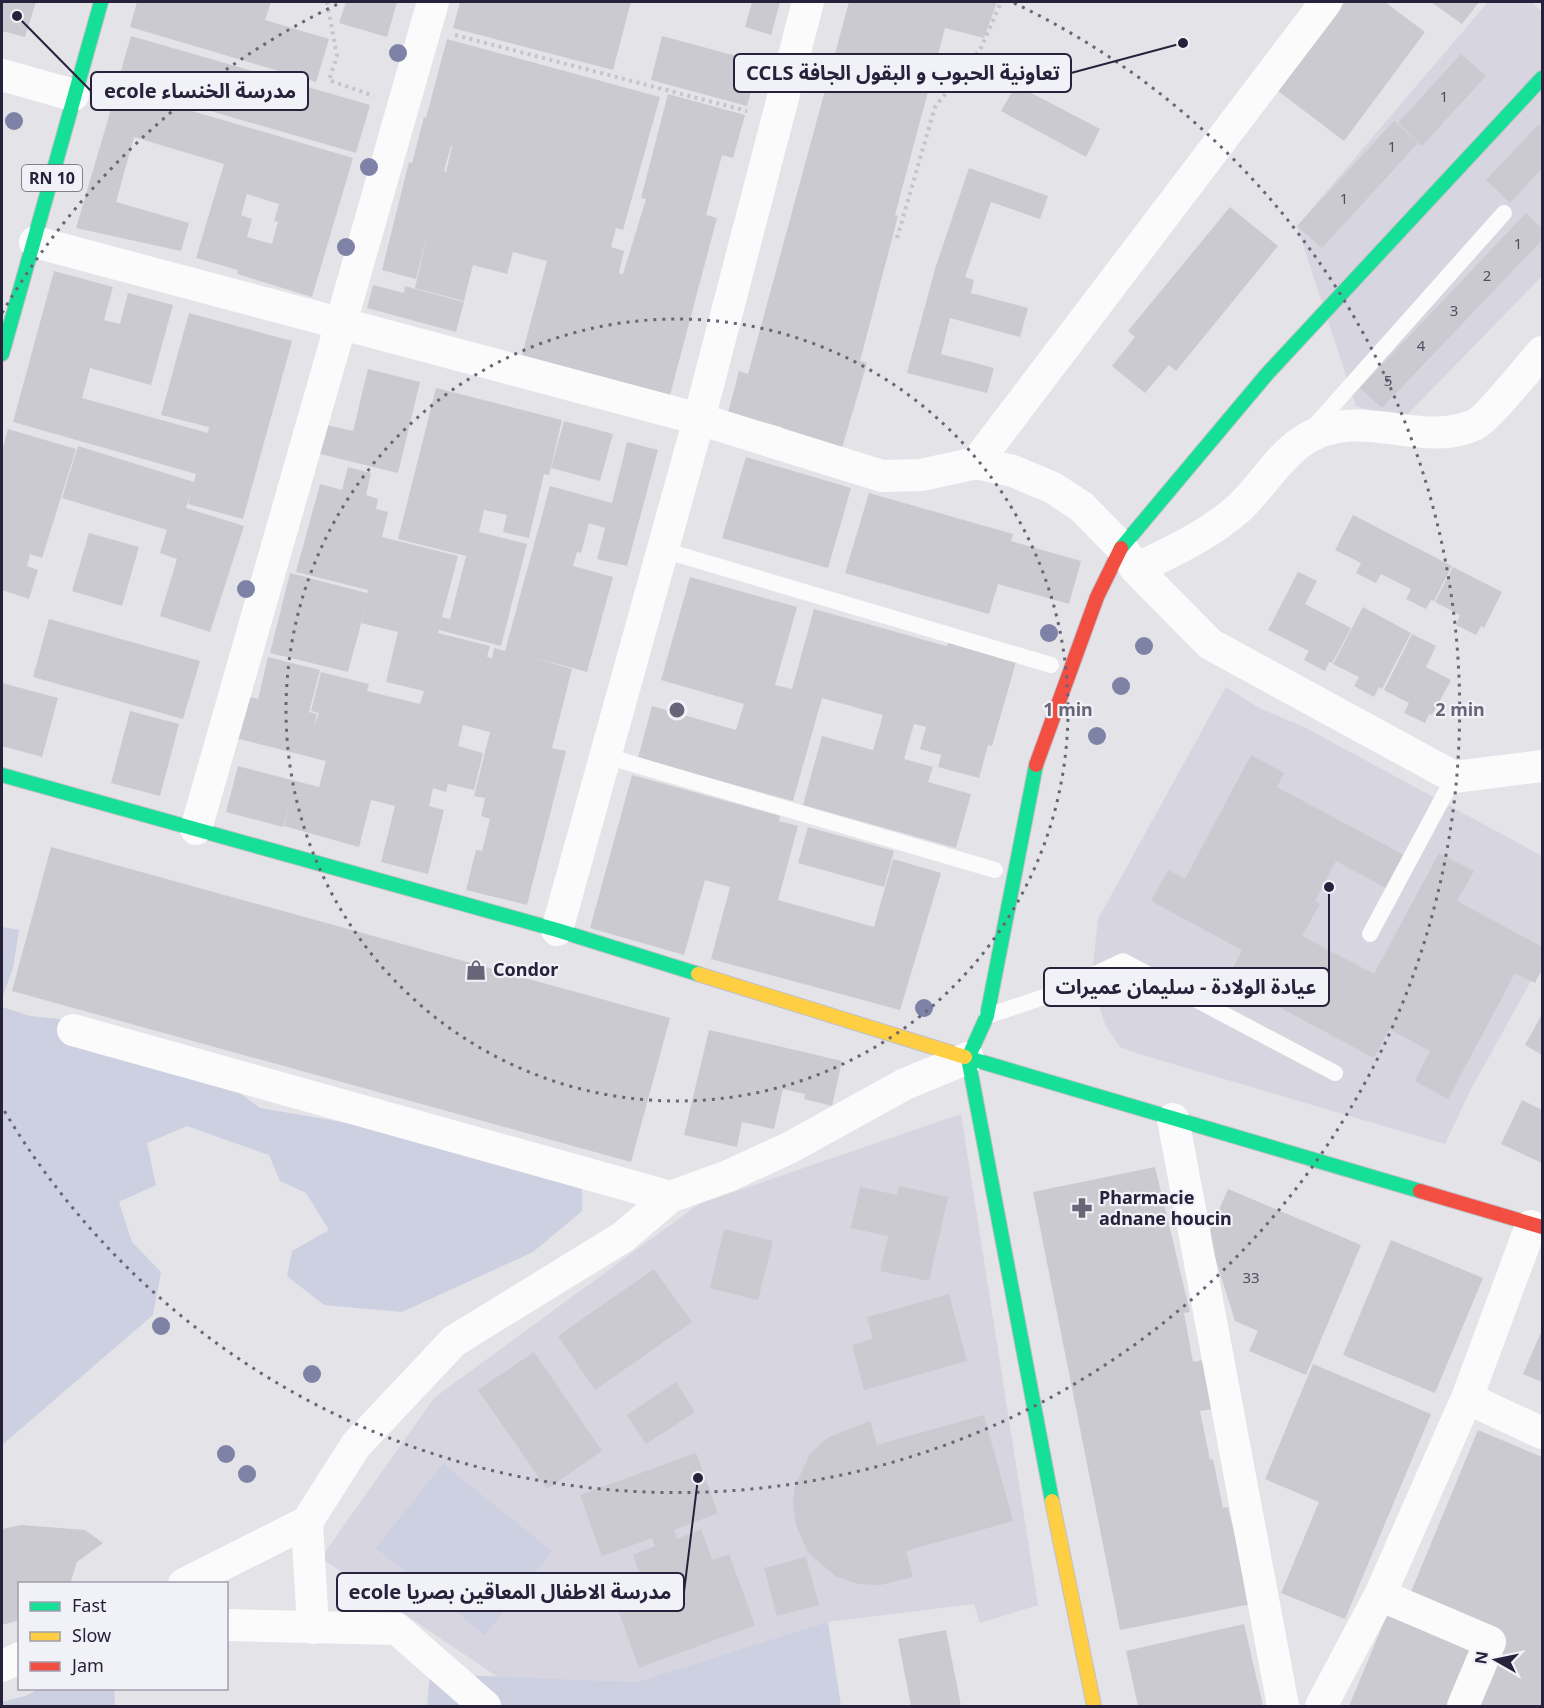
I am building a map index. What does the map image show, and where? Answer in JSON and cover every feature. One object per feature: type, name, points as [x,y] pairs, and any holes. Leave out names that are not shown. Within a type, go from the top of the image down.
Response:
[{"type":"street","name":"RN 10","points":[[2,354],[100,2]]},
{"type":"street","points":[[557,930],[699,419],[808,2]]},
{"type":"street","points":[[976,462],[1326,2]]},
{"type":"street","points":[[196,829],[429,15]]},
{"type":"street","points":[[2,75],[73,95]]},
{"type":"street","points":[[1094,1707],[1068,1583],[968,1058],[987,1016],[1035,767],[1097,597],[1267,374],[1542,78]]},
{"type":"street","points":[[35,242],[699,419],[882,476],[921,475],[976,462],[1013,471],[1053,488],[1082,507],[1210,644],[1454,777],[1542,766]]},
{"type":"street","points":[[1128,558],[1207,534],[1239,507],[1300,443],[1334,426],[1368,424],[1449,433],[1476,425],[1542,352]]},
{"type":"street","points":[[2,775],[557,930],[968,1058],[1537,1227],[1467,1398],[1380,1595],[1321,1707]]},
{"type":"street","points":[[73,1030],[670,1197]]},
{"type":"street","points":[[188,1582],[308,1522],[356,1445],[454,1341],[623,1237],[670,1197],[728,1176],[789,1148],[905,1084],[968,1058]]},
{"type":"street","points":[[1173,1119],[1283,1707]]},
{"type":"street","points":[[1467,1398],[1542,1433]]},
{"type":"street","points":[[308,1522],[313,1628]]},
{"type":"street","points":[[1380,1595],[1490,1642],[1463,1707]]},
{"type":"street","points":[[228,1626],[397,1629],[485,1707]]},
{"type":"street","points":[[2,1666],[18,1659]]},
{"type":"lane","points":[[1300,443],[1504,213]]},
{"type":"lane","points":[[663,550],[1051,665]]},
{"type":"lane","points":[[606,756],[995,870]]},
{"type":"lane","points":[[1370,934],[1454,777]]},
{"type":"lane","points":[[987,1016],[1053,994],[1123,962],[1335,1073]]},
{"type":"path","points":[[327,2],[337,56],[329,81],[403,106]]},
{"type":"path","points":[[897,238],[935,107],[981,48],[1001,2]]},
{"type":"path","points":[[429,15],[778,119]]},
{"type":"shaded area","points":[[1488,2],[1531,2],[1542,12],[1542,276],[1402,420],[1356,406],[1297,226]]},
{"type":"shaded area","points":[[1226,687],[1259,708],[1304,727],[1542,856],[1542,961],[1470,1091],[1445,1144],[1139,1054],[1120,1047],[1106,1026],[1091,984],[1098,919]]},
{"type":"shaded area","points":[[2,927],[19,930],[13,968],[2,998]]},
{"type":"shaded area","points":[[2,1007],[30,1016],[60,1019],[224,1082],[260,1108],[371,1127],[582,1186],[582,1211],[533,1252],[402,1312],[324,1305],[287,1276],[292,1251],[329,1230],[306,1193],[280,1181],[269,1155],[187,1126],[147,1143],[156,1185],[119,1202],[132,1242],[161,1272],[153,1315],[2,1445]]},
{"type":"shaded area","points":[[961,1114],[1038,1605],[980,1623],[974,1604],[827,1622],[698,1671],[638,1682],[498,1677],[321,1558],[434,1398],[699,1204]]},
{"type":"shaded area","points":[[443,1464],[552,1551],[485,1635],[376,1548]]},
{"type":"shaded area","points":[[828,1622],[841,1706],[427,1706],[430,1674],[638,1682]]},
{"type":"shaded area","points":[[37,1690],[114,1690],[115,1706],[2,1706],[2,1702]]},
{"type":"building","points":[[2,2],[36,2],[25,37],[2,31]]},
{"type":"building","points":[[137,2],[271,2],[265,20],[329,39],[316,82],[130,27]]},
{"type":"building","points":[[346,2],[397,2],[387,37],[339,23]]},
{"type":"building","points":[[460,2],[631,2],[613,70],[453,28]]},
{"type":"building","points":[[752,2],[780,2],[771,35],[745,27]]},
{"type":"building","points":[[849,2],[997,2],[984,38],[945,28],[895,215],[898,216],[860,361],[867,363],[842,448],[781,431],[782,427],[728,413],[739,371],[748,374]]},
{"type":"building","points":[[1345,2],[1385,2],[1425,32],[1344,141],[1278,91]]},
{"type":"building","points":[[1431,2],[1479,2],[1462,24]]},
{"type":"building","points":[[131,36],[370,105],[356,153],[117,84]]},
{"type":"building","points":[[662,36],[759,62],[747,106],[651,80]]},
{"type":"building","points":[[447,39],[660,97],[623,230],[616,228],[611,247],[624,251],[619,273],[623,274],[646,199],[641,198],[668,94],[745,115],[733,158],[722,155],[706,215],[717,218],[670,395],[522,355],[547,261],[513,252],[507,274],[473,265],[464,301],[415,288],[429,228],[416,279],[382,270],[409,162],[412,163],[424,117],[426,118]],"holes":[[[452,147],[446,172],[444,171]]]},
{"type":"building","points":[[1461,54],[1486,76],[1422,146],[1398,123]]},
{"type":"building","points":[[1016,85],[1100,129],[1086,157],[1001,111]]},
{"type":"building","points":[[117,89],[353,158],[312,297],[237,274],[238,270],[196,258],[224,164],[134,137],[116,202],[189,223],[181,251],[76,228]],"holes":[[[247,194],[279,204],[274,221],[278,222],[272,244],[247,237],[252,219],[241,215]]]},
{"type":"building","points":[[1394,121],[1418,143],[1322,248],[1297,226]]},
{"type":"building","points":[[1539,124],[1542,128],[1542,168],[1510,203],[1486,180]]},
{"type":"building","points":[[969,168],[1048,196],[1040,219],[991,202],[965,277],[974,280],[971,293],[1028,308],[1020,337],[950,318],[941,354],[994,368],[987,393],[907,373],[935,269]]},
{"type":"building","points":[[1230,207],[1278,246],[1176,371],[1169,365],[1145,393],[1112,366],[1135,337],[1128,331]]},
{"type":"building","points":[[1526,213],[1542,229],[1542,240],[1382,408],[1360,388]]},
{"type":"building","points":[[54,271],[113,287],[104,320],[120,324],[128,293],[173,305],[151,385],[90,368],[82,398],[208,433],[209,427],[161,415],[189,313],[292,341],[243,519],[188,504],[191,491],[186,508],[244,526],[210,632],[160,616],[177,559],[160,553],[167,530],[62,498],[78,446],[194,482],[196,474],[13,422]]},
{"type":"building","points":[[373,285],[404,293],[405,286],[464,302],[456,332],[367,308]]},
{"type":"building","points":[[368,369],[420,382],[398,473],[320,454],[327,425],[353,431]]},
{"type":"building","points":[[436,388],[562,420],[549,475],[544,474],[529,538],[503,532],[507,515],[484,510],[479,532],[527,544],[501,646],[439,630],[438,633],[490,646],[487,657],[492,658],[494,648],[505,651],[550,486],[612,503],[627,442],[658,450],[627,566],[597,559],[605,528],[589,523],[581,553],[577,552],[573,566],[613,577],[587,672],[532,657],[572,669],[552,748],[566,751],[527,905],[466,890],[476,850],[482,851],[490,819],[481,816],[485,798],[474,796],[490,732],[463,725],[458,746],[483,753],[474,790],[448,784],[446,792],[433,788],[429,806],[444,810],[428,874],[381,862],[395,806],[371,800],[359,847],[284,826],[289,806],[283,827],[226,812],[238,766],[319,787],[326,761],[231,737],[242,695],[258,699],[268,657],[320,670],[309,712],[317,714],[314,726],[319,713],[311,711],[321,672],[369,684],[367,691],[420,704],[424,691],[386,682],[398,632],[361,623],[348,672],[270,653],[290,573],[367,593],[368,590],[296,572],[320,484],[342,490],[348,467],[371,473],[366,495],[378,499],[376,509],[388,512],[382,537],[458,556],[442,617],[450,619],[466,556],[398,539]]},
{"type":"building","points":[[564,421],[613,434],[600,481],[551,468]]},
{"type":"building","points":[[8,429],[76,449],[42,558],[30,554],[27,566],[38,570],[29,599],[2,590],[2,451]]},
{"type":"building","points":[[746,457],[851,488],[828,568],[722,538]]},
{"type":"building","points":[[869,493],[1013,534],[1011,541],[1081,561],[1069,604],[998,584],[989,614],[845,573]]},
{"type":"building","points":[[1353,515],[1452,566],[1434,601],[1431,600],[1426,609],[1406,599],[1411,589],[1381,574],[1376,583],[1356,573],[1361,563],[1335,550]]},
{"type":"building","points":[[89,533],[139,547],[122,606],[72,591]]},
{"type":"building","points":[[1453,567],[1502,592],[1484,628],[1481,626],[1476,635],[1456,625],[1460,615],[1435,602]]},
{"type":"building","points":[[1298,572],[1317,581],[1305,604],[1351,628],[1332,663],[1329,662],[1325,671],[1304,660],[1309,651],[1268,630]]},
{"type":"building","points":[[690,577],[797,607],[775,685],[792,689],[814,609],[946,646],[949,643],[1016,662],[992,746],[988,745],[979,778],[938,767],[941,755],[920,749],[926,727],[914,724],[904,759],[933,767],[928,782],[971,794],[956,848],[803,805],[822,736],[873,750],[883,715],[822,698],[793,801],[638,758],[652,706],[736,730],[744,704],[661,680]]},
{"type":"building","points":[[1363,607],[1411,633],[1382,689],[1379,687],[1374,697],[1354,686],[1359,677],[1333,664]]},
{"type":"building","points":[[49,619],[200,661],[183,719],[33,677]]},
{"type":"building","points":[[1412,634],[1436,646],[1426,667],[1451,680],[1432,715],[1429,714],[1425,723],[1404,713],[1409,703],[1384,690]]},
{"type":"building","points":[[2,683],[58,698],[42,757],[2,746]]},
{"type":"building","points":[[130,711],[179,724],[160,796],[111,783]]},
{"type":"building","points":[[1251,755],[1284,773],[1277,787],[1404,855],[1386,888],[1336,861],[1315,901],[1320,904],[1302,936],[1374,974],[1439,853],[1474,871],[1457,901],[1542,947],[1542,969],[1535,983],[1515,973],[1448,1099],[1415,1081],[1430,1051],[1389,1029],[1374,1058],[1227,979],[1242,950],[1151,901],[1168,870],[1185,879]]},
{"type":"building","points":[[632,775],[780,816],[779,821],[798,826],[778,900],[874,927],[893,859],[941,873],[900,1010],[711,959],[730,887],[705,880],[684,955],[590,928]]},
{"type":"building","points":[[808,827],[894,851],[884,887],[798,863]]},
{"type":"building","points":[[51,847],[670,1018],[631,1162],[12,991]]},
{"type":"building","points":[[1542,1014],[1542,1055],[1525,1045]]},
{"type":"building","points":[[709,1030],[842,1061],[832,1106],[804,1099],[805,1094],[783,1089],[774,1129],[742,1122],[737,1147],[684,1135]]},
{"type":"building","points":[[1522,1100],[1542,1110],[1542,1163],[1501,1144]]},
{"type":"building","points":[[1155,1167],[1190,1312],[1184,1313],[1193,1362],[1203,1360],[1213,1409],[1200,1411],[1210,1460],[1213,1459],[1223,1508],[1228,1507],[1251,1604],[1120,1630],[1033,1192]]},
{"type":"building","points":[[899,1186],[948,1197],[929,1281],[880,1271],[888,1236],[851,1228],[860,1187],[897,1195]]},
{"type":"building","points":[[1228,1189],[1361,1245],[1306,1375],[1249,1351],[1258,1331],[1235,1321],[1208,1235]]},
{"type":"building","points":[[724,1229],[773,1241],[758,1300],[710,1288]]},
{"type":"building","points":[[1391,1240],[1483,1278],[1435,1393],[1343,1355]]},
{"type":"building","points":[[654,1269],[692,1322],[595,1390],[558,1336]]},
{"type":"building","points":[[949,1294],[967,1361],[864,1390],[852,1345],[873,1339],[867,1317]]},
{"type":"building","points":[[1542,1330],[1542,1382],[1523,1374]]},
{"type":"building","points":[[534,1352],[602,1451],[547,1489],[478,1390]]},
{"type":"building","points":[[1313,1364],[1431,1414],[1345,1619],[1281,1593],[1319,1502],[1265,1479]]},
{"type":"building","points":[[676,1382],[695,1412],[646,1444],[627,1415]]},
{"type":"building","points":[[984,1415],[1013,1521],[906,1551],[913,1577],[880,1585],[858,1584],[835,1576],[808,1552],[796,1526],[793,1504],[795,1486],[810,1454],[827,1438],[870,1421],[877,1445]]},
{"type":"building","points":[[1478,1430],[1542,1457],[1542,1706],[1471,1706],[1500,1637],[1408,1599]]},
{"type":"building","points":[[696,1453],[718,1513],[674,1530],[677,1539],[701,1529],[712,1560],[729,1554],[755,1625],[639,1668],[613,1596],[644,1585],[633,1555],[655,1546],[652,1538],[602,1556],[580,1495]]},
{"type":"building","points":[[21,1525],[85,1530],[103,1543],[77,1562],[71,1582],[18,1582],[18,1621],[2,1625],[2,1529]]},
{"type":"building","points":[[806,1557],[819,1605],[777,1616],[764,1568]]},
{"type":"building","points":[[1389,1610],[1481,1649],[1457,1706],[1349,1706]]},
{"type":"building","points":[[1244,1624],[1263,1706],[1138,1706],[1126,1651]]},
{"type":"building","points":[[946,1630],[961,1706],[911,1706],[898,1639]]},
{"type":"traffic: fast","points":[[2,354],[101,2]]},
{"type":"traffic: fast","points":[[1121,548],[1267,374],[1542,78]]},
{"type":"traffic: fast","points":[[1036,765],[987,1016],[968,1058],[1052,1501]]},
{"type":"traffic: fast","points":[[2,775],[557,930],[698,974]]},
{"type":"traffic: fast","points":[[965,1057],[1420,1191]]},
{"type":"traffic: slow","points":[[698,974],[965,1057]]},
{"type":"traffic: slow","points":[[1052,1501],[1094,1706]]},
{"type":"traffic: jam","points":[[1036,765],[1097,597],[1121,548]]},
{"type":"traffic: jam","points":[[1420,1191],[1542,1227]]},
{"type":"place","name":"ecole مدرسة الخنساء","points":[[17,16]]},
{"type":"place","name":"CCLS تعاونية الحبوب و البقول الجافة","points":[[1183,43]]},
{"type":"place","name":"عيادة الولادة - سليمان عميرات","points":[[1329,887]]},
{"type":"place","name":"Condor","points":[[476,970]]},
{"type":"place","name":"Pharmacie adnane houcin","points":[[1082,1208]]},
{"type":"place","name":"ecole مدرسة الاطفال المعاقين بصريا","points":[[698,1478]]}]
